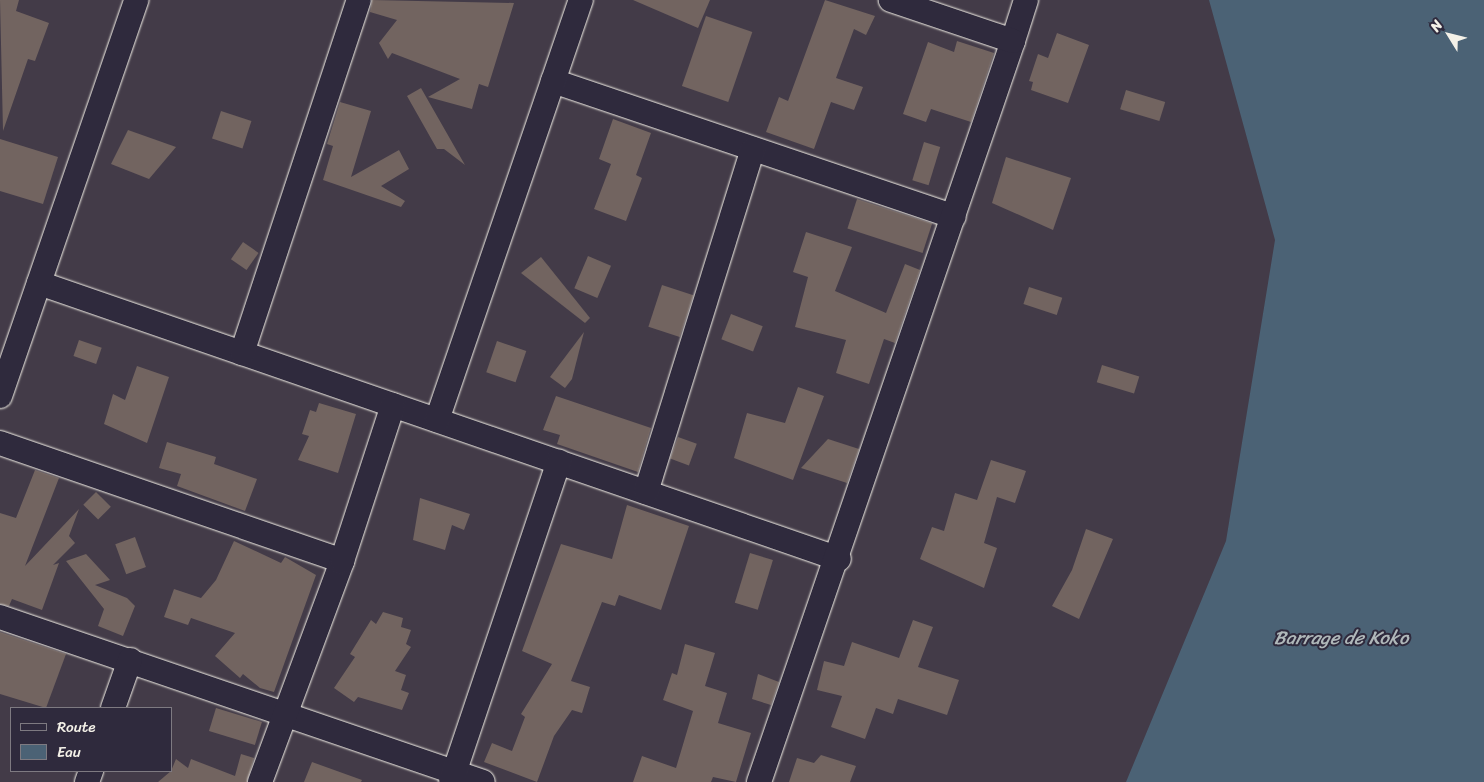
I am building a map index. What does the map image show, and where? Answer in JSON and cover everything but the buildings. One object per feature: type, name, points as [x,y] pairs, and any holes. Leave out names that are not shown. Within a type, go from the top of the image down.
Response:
[{"type":"street","points":[[0,396],[136,0]]},
{"type":"street","points":[[242,353],[359,0]]},
{"type":"street","points":[[437,420],[581,0]]},
{"type":"street","points":[[890,0],[1013,41]]},
{"type":"street","points":[[759,782],[839,559],[1026,0]]},
{"type":"street","points":[[553,81],[954,217]]},
{"type":"street","points":[[646,492],[752,148]]},
{"type":"street","points":[[38,283],[839,559]]},
{"type":"street","points":[[260,782],[342,561],[393,405]]},
{"type":"street","points":[[0,443],[342,561]]},
{"type":"street","points":[[453,778],[559,462]]},
{"type":"street","points":[[0,617],[130,660],[453,778],[483,782]]},
{"type":"street","points":[[113,707],[130,660]]},
{"type":"water","name":"Barrage de Koko","points":[[1209,0],[1484,0],[1484,782],[1126,782],[1226,541],[1275,240]]}]
